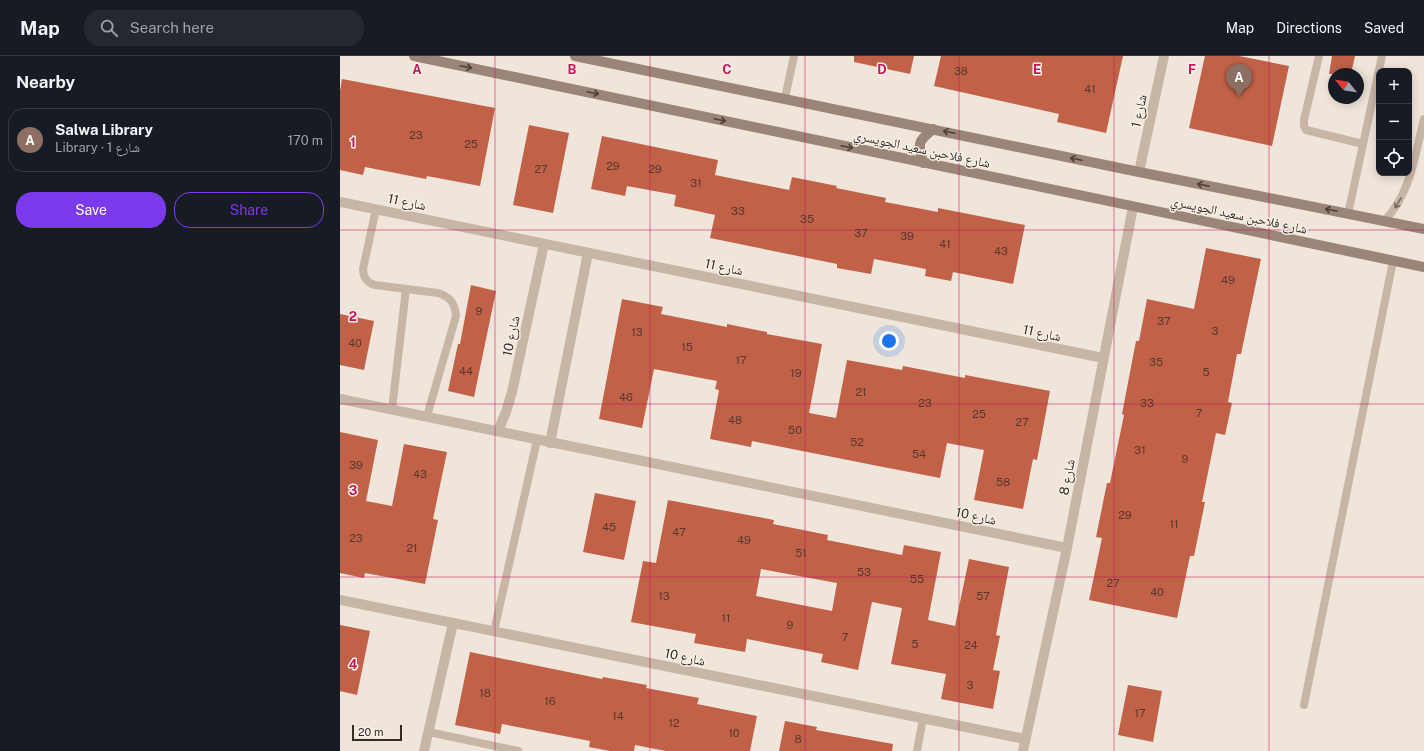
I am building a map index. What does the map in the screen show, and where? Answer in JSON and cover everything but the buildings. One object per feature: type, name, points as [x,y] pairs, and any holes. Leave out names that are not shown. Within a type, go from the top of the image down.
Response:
[{"type":"street","name":"شارع فلاحبن سعيد الجويسري","points":[[414,56],[1424,267]]},
{"type":"street","name":"شارع فلاحبن سعيد الجويسري","points":[[575,56],[1424,229]]},
{"type":"street","name":"شارع 1","points":[[1139,172],[1164,56]]},
{"type":"street","points":[[923,162],[919,147],[923,138],[933,129]]},
{"type":"street","name":"شارع 11","points":[[340,202],[1103,358]]},
{"type":"street","name":"شارع 8","points":[[1023,751],[1067,548],[1133,207]]},
{"type":"street","name":"شارع 10","points":[[498,432],[512,392],[544,244]]},
{"type":"street","points":[[550,443],[588,253]]},
{"type":"street","name":"شارع 10","points":[[340,399],[1067,548]]},
{"type":"street","name":"شارع 10","points":[[340,600],[1025,739]]},
{"type":"street","points":[[424,751],[453,623]]},
{"type":"lane","points":[[785,98],[794,56]]},
{"type":"lane","points":[[1319,56],[1304,120],[1304,126],[1306,130],[1363,144]]},
{"type":"lane","points":[[1348,214],[1382,56]]},
{"type":"lane","points":[[1384,221],[1396,207],[1404,192],[1424,119]]},
{"type":"lane","points":[[376,209],[363,269],[363,274],[367,281],[371,284],[446,295],[452,300],[455,308],[456,316],[427,416]]},
{"type":"lane","points":[[1304,705],[1393,261]]},
{"type":"lane","points":[[392,409],[406,289]]},
{"type":"lane","points":[[494,631],[537,440]]},
{"type":"lane","points":[[917,751],[923,718]]},
{"type":"lane","points":[[429,732],[518,751]]},
{"type":"place","name":"Salwa Library","points":[[1239,97]]}]
